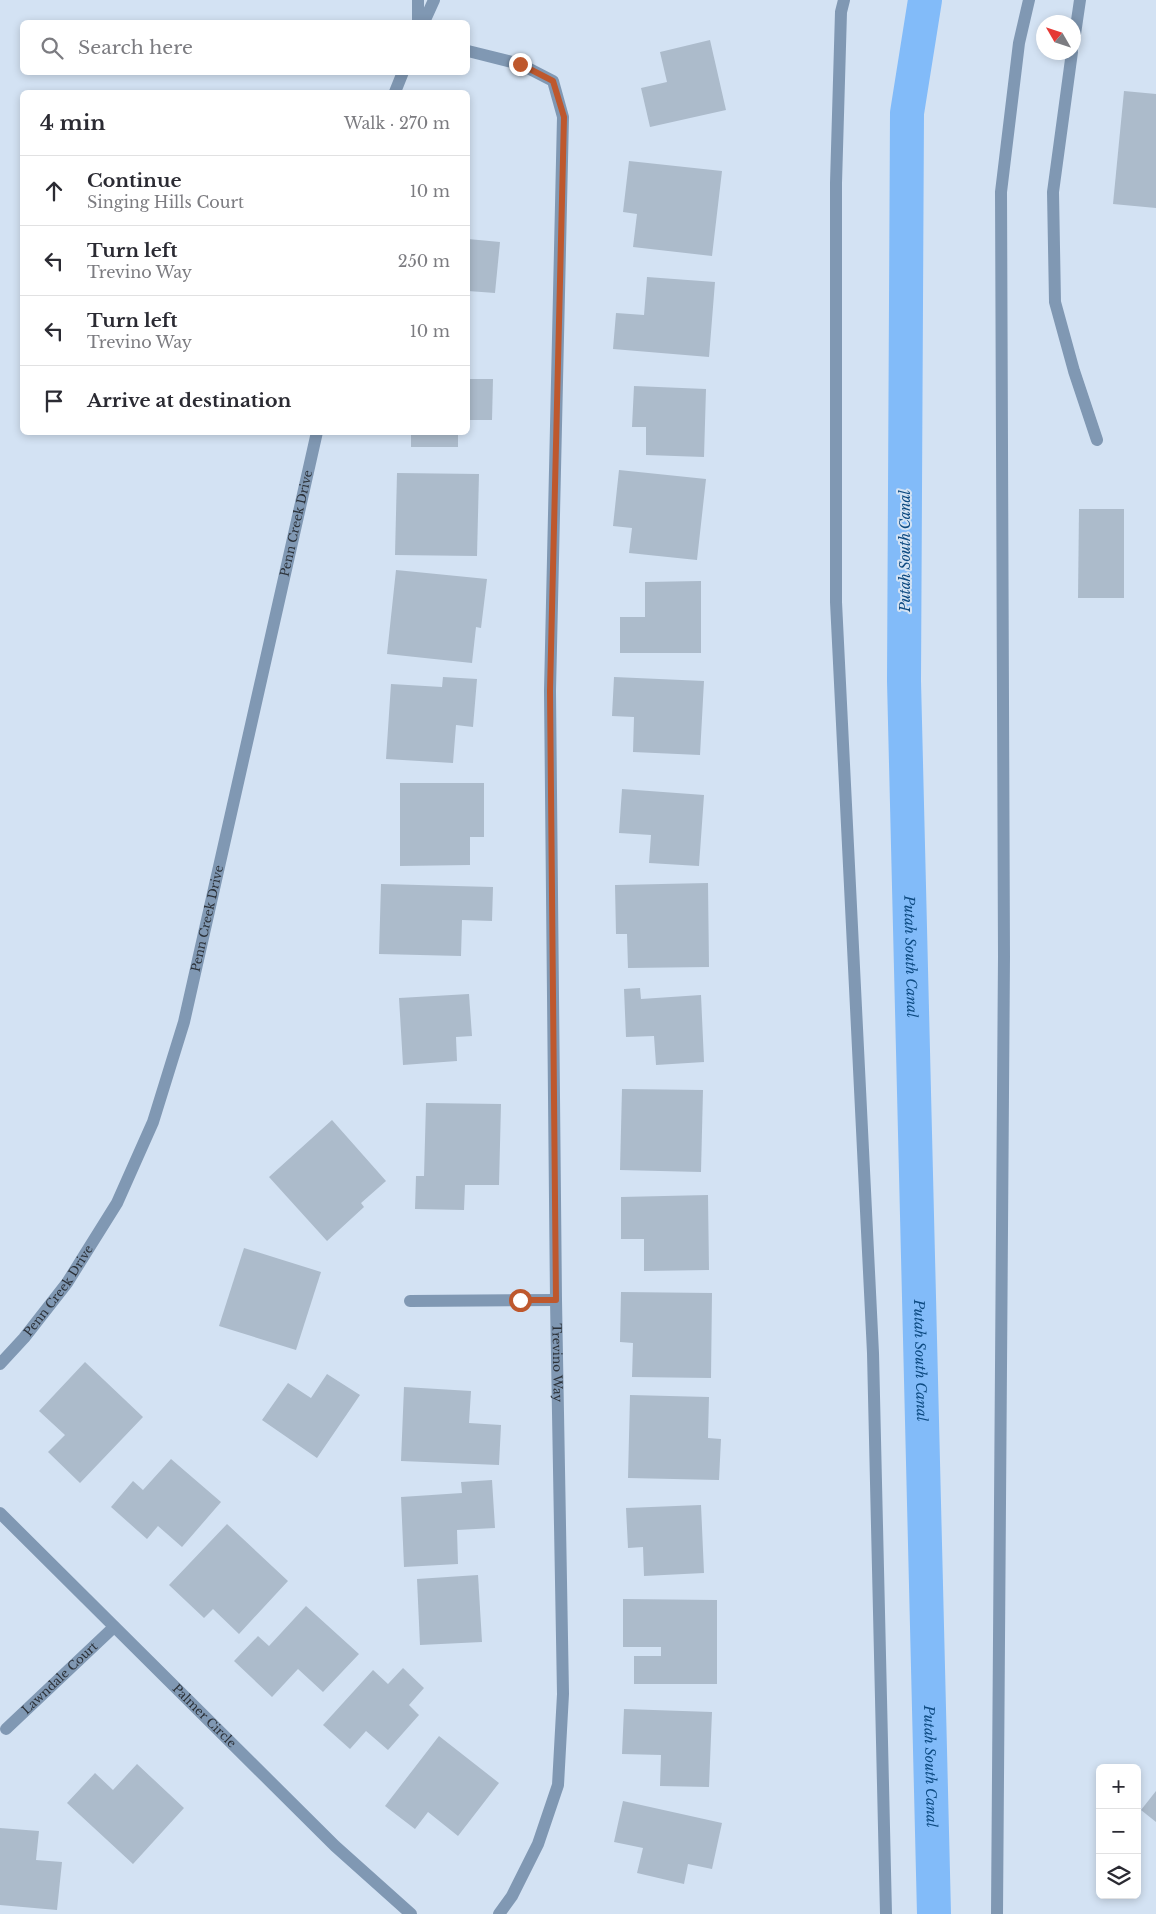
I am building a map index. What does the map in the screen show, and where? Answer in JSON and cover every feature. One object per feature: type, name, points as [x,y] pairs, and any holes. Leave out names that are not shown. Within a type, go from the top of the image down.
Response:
[{"type":"street","points":[[418,0],[418,20]]},
{"type":"street","points":[[425,20],[434,0]]},
{"type":"street","points":[[844,0],[841,12],[836,183],[836,602],[872,1343],[886,1914]]},
{"type":"street","points":[[997,1914],[1004,956],[1001,192],[1019,44],[1028,0]]},
{"type":"street","points":[[1078,15],[1080,0]]},
{"type":"street","name":"Trevino Way","points":[[470,51],[520,64],[553,81],[564,117],[550,691],[556,1300],[563,1694],[558,1785],[538,1844],[512,1896],[499,1914]]},
{"type":"street","points":[[1071,60],[1054,192],[1055,302],[1074,371],[1097,440]]},
{"type":"street","points":[[396,90],[402,75]]},
{"type":"street","name":"Penn Creek Drive","points":[[0,1364],[24,1338],[67,1283],[117,1203],[153,1122],[184,1022],[316,435]]},
{"type":"street","points":[[410,1301],[556,1300]]},
{"type":"street","name":"Palmer Circle","points":[[0,1513],[335,1846],[411,1914]]},
{"type":"street","name":"Lawndale Court","points":[[6,1729],[114,1627]]},
{"type":"building","points":[[710,40],[726,110],[650,127],[641,88],[667,82],[660,52]]},
{"type":"building","points":[[1124,91],[1156,94],[1156,208],[1113,204]]},
{"type":"building","points":[[629,161],[722,171],[712,256],[633,247],[637,214],[623,212]]},
{"type":"building","points":[[470,239],[500,242],[495,293],[470,291]]},
{"type":"building","points":[[647,277],[715,282],[709,357],[613,349],[616,313],[644,315]]},
{"type":"building","points":[[470,379],[493,379],[492,420],[470,420]]},
{"type":"building","points":[[634,386],[706,389],[704,457],[646,455],[646,427],[632,427]]},
{"type":"building","points":[[411,435],[458,435],[458,447],[411,447]]},
{"type":"building","points":[[619,470],[706,479],[697,560],[629,553],[632,528],[613,526]]},
{"type":"building","points":[[397,473],[479,474],[477,556],[395,555]]},
{"type":"building","points":[[1079,509],[1124,509],[1124,598],[1078,598]]},
{"type":"building","points":[[396,570],[487,579],[481,628],[476,627],[472,663],[387,654]]},
{"type":"building","points":[[701,581],[701,653],[620,653],[620,617],[645,617],[645,582]]},
{"type":"building","points":[[443,677],[477,679],[473,727],[456,725],[453,763],[386,759],[391,684],[442,687]]},
{"type":"building","points":[[614,677],[704,681],[700,755],[633,752],[634,717],[612,716]]},
{"type":"building","points":[[400,783],[484,783],[484,837],[470,837],[470,865],[400,866]]},
{"type":"building","points":[[622,789],[704,795],[699,866],[649,863],[651,835],[619,833]]},
{"type":"building","points":[[708,883],[709,967],[628,968],[627,934],[616,934],[615,885]]},
{"type":"building","points":[[381,884],[493,887],[492,921],[462,920],[461,956],[379,954]]},
{"type":"building","points":[[640,988],[641,999],[701,995],[704,1062],[656,1065],[654,1036],[626,1037],[624,989]]},
{"type":"building","points":[[469,994],[472,1036],[456,1037],[457,1061],[403,1065],[399,998]]},
{"type":"building","points":[[622,1089],[703,1090],[701,1172],[620,1170]]},
{"type":"building","points":[[426,1103],[501,1104],[499,1185],[465,1185],[464,1210],[415,1209],[416,1176],[424,1176]]},
{"type":"building","points":[[332,1120],[386,1181],[361,1203],[364,1207],[327,1241],[269,1177]]},
{"type":"building","points":[[708,1195],[709,1270],[644,1271],[644,1239],[621,1239],[621,1197]]},
{"type":"building","points":[[244,1248],[321,1272],[296,1350],[219,1326]]},
{"type":"building","points":[[621,1292],[712,1293],[711,1378],[632,1377],[633,1343],[620,1342]]},
{"type":"building","points":[[85,1362],[143,1417],[80,1483],[48,1452],[65,1435],[39,1411]]},
{"type":"building","points":[[327,1374],[360,1395],[317,1458],[262,1420],[288,1383],[311,1398]]},
{"type":"building","points":[[404,1387],[471,1391],[469,1423],[501,1425],[499,1465],[401,1461]]},
{"type":"building","points":[[630,1395],[709,1397],[708,1438],[721,1439],[719,1480],[628,1478]]},
{"type":"building","points":[[171,1459],[221,1502],[182,1547],[158,1526],[147,1539],[111,1507],[133,1481],[143,1490]]},
{"type":"building","points":[[492,1480],[495,1528],[457,1530],[458,1564],[404,1567],[401,1497],[462,1493],[461,1482]]},
{"type":"building","points":[[701,1505],[704,1573],[644,1576],[643,1547],[628,1548],[626,1508]]},
{"type":"building","points":[[227,1524],[288,1581],[239,1634],[213,1609],[204,1618],[169,1585]]},
{"type":"building","points":[[478,1575],[482,1642],[420,1645],[417,1579]]},
{"type":"building","points":[[623,1599],[717,1600],[717,1684],[634,1684],[634,1656],[661,1656],[661,1647],[623,1647]]},
{"type":"building","points":[[306,1606],[359,1654],[323,1692],[298,1669],[272,1697],[234,1661],[258,1636],[269,1646]]},
{"type":"building","points":[[403,1668],[424,1688],[409,1705],[419,1715],[388,1750],[366,1731],[350,1749],[323,1725],[373,1670],[388,1684]]},
{"type":"building","points":[[624,1709],[712,1712],[709,1787],[660,1786],[661,1755],[622,1754]]},
{"type":"building","points":[[439,1736],[499,1783],[458,1836],[428,1812],[415,1829],[385,1806]]},
{"type":"building","points":[[137,1764],[184,1808],[133,1864],[67,1803],[95,1773],[113,1790]]},
{"type":"building","points":[[1156,1791],[1156,1822],[1141,1810]]},
{"type":"building","points":[[623,1801],[722,1823],[712,1869],[688,1864],[684,1884],[637,1873],[643,1848],[614,1842]]},
{"type":"building","points":[[0,1828],[39,1831],[36,1860],[62,1862],[57,1910],[0,1905]]},
{"type":"waterway","name":"Putah South Canal","points":[[925,0],[907,113],[904,681],[934,1914]]},
{"type":"route","points":[[520,64],[553,81],[564,117],[550,691],[556,1300],[520,1300]]}]
